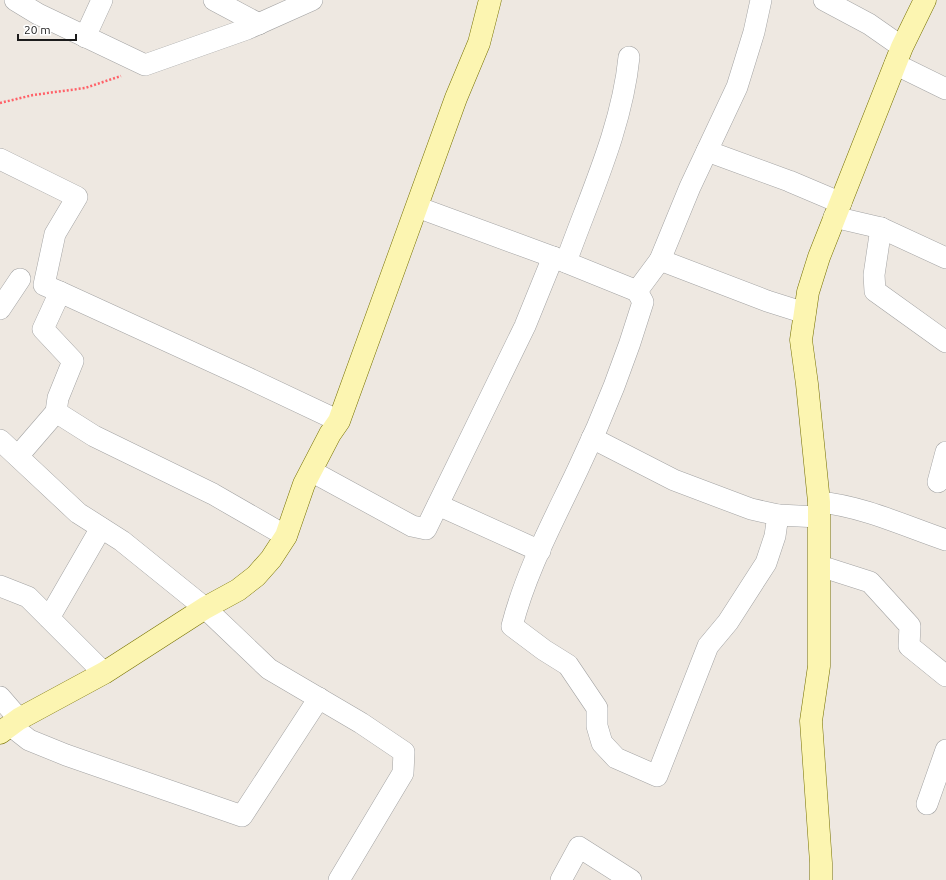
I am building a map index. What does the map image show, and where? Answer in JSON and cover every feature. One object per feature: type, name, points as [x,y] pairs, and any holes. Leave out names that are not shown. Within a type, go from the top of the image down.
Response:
[{"type":"street","points":[[15,0],[38,14],[145,65],[259,24],[312,0]]},
{"type":"street","points":[[85,37],[102,0]]},
{"type":"street","points":[[214,0],[259,24]]},
{"type":"street","points":[[10,726],[104,673],[205,608],[238,590],[256,576],[271,559],[286,536],[311,471],[330,434],[339,421],[456,98],[479,42],[490,0]]},
{"type":"street","points":[[637,291],[660,260],[707,151],[737,87],[754,32],[761,0]]},
{"type":"street","points":[[824,0],[869,24],[898,56],[946,89]]},
{"type":"street","points":[[821,872],[811,721],[819,666],[819,509],[808,384],[801,340],[808,292],[837,210],[898,56],[925,0]]},
{"type":"street","points":[[311,471],[412,526],[426,528],[559,259],[610,141],[626,83],[628,57]]},
{"type":"street","points":[[707,151],[789,181],[837,210],[946,258]]},
{"type":"street","points":[[0,158],[77,197],[55,234],[44,285],[339,421]]},
{"type":"street","points":[[417,207],[559,259],[637,291],[643,302],[633,336],[592,438],[520,595],[512,626],[544,650],[568,665],[597,708],[597,726],[602,742],[616,758],[657,776],[708,646],[728,622],[766,563],[775,536],[778,515]]},
{"type":"street","points":[[880,228],[874,275],[875,291],[946,342]]},
{"type":"street","points":[[660,260],[766,301],[805,313]]},
{"type":"street","points":[[0,309],[20,279]]},
{"type":"street","points":[[18,456],[56,412],[58,398],[72,362],[43,329],[60,292]]},
{"type":"street","points":[[56,412],[94,436],[213,494],[286,536]]},
{"type":"street","points":[[592,438],[674,480],[751,509],[778,515],[819,509],[835,503],[861,510],[946,540]]},
{"type":"street","points":[[0,440],[78,513],[122,541],[205,608],[269,669],[319,698],[404,752],[403,773],[339,880]]},
{"type":"street","points":[[938,482],[946,452]]},
{"type":"street","points":[[438,505],[540,551]]},
{"type":"street","points":[[49,618],[101,528]]},
{"type":"street","points":[[820,566],[870,582],[910,626],[909,646],[946,676]]},
{"type":"street","points":[[0,586],[28,597],[104,673]]},
{"type":"street","points":[[0,697],[10,726],[29,740],[66,755],[242,816],[319,698]]},
{"type":"street","points":[[927,804],[946,750]]},
{"type":"street","points":[[561,880],[579,848],[631,880]]},
{"type":"path","points":[[0,103],[34,95],[86,88],[145,65]]}]
